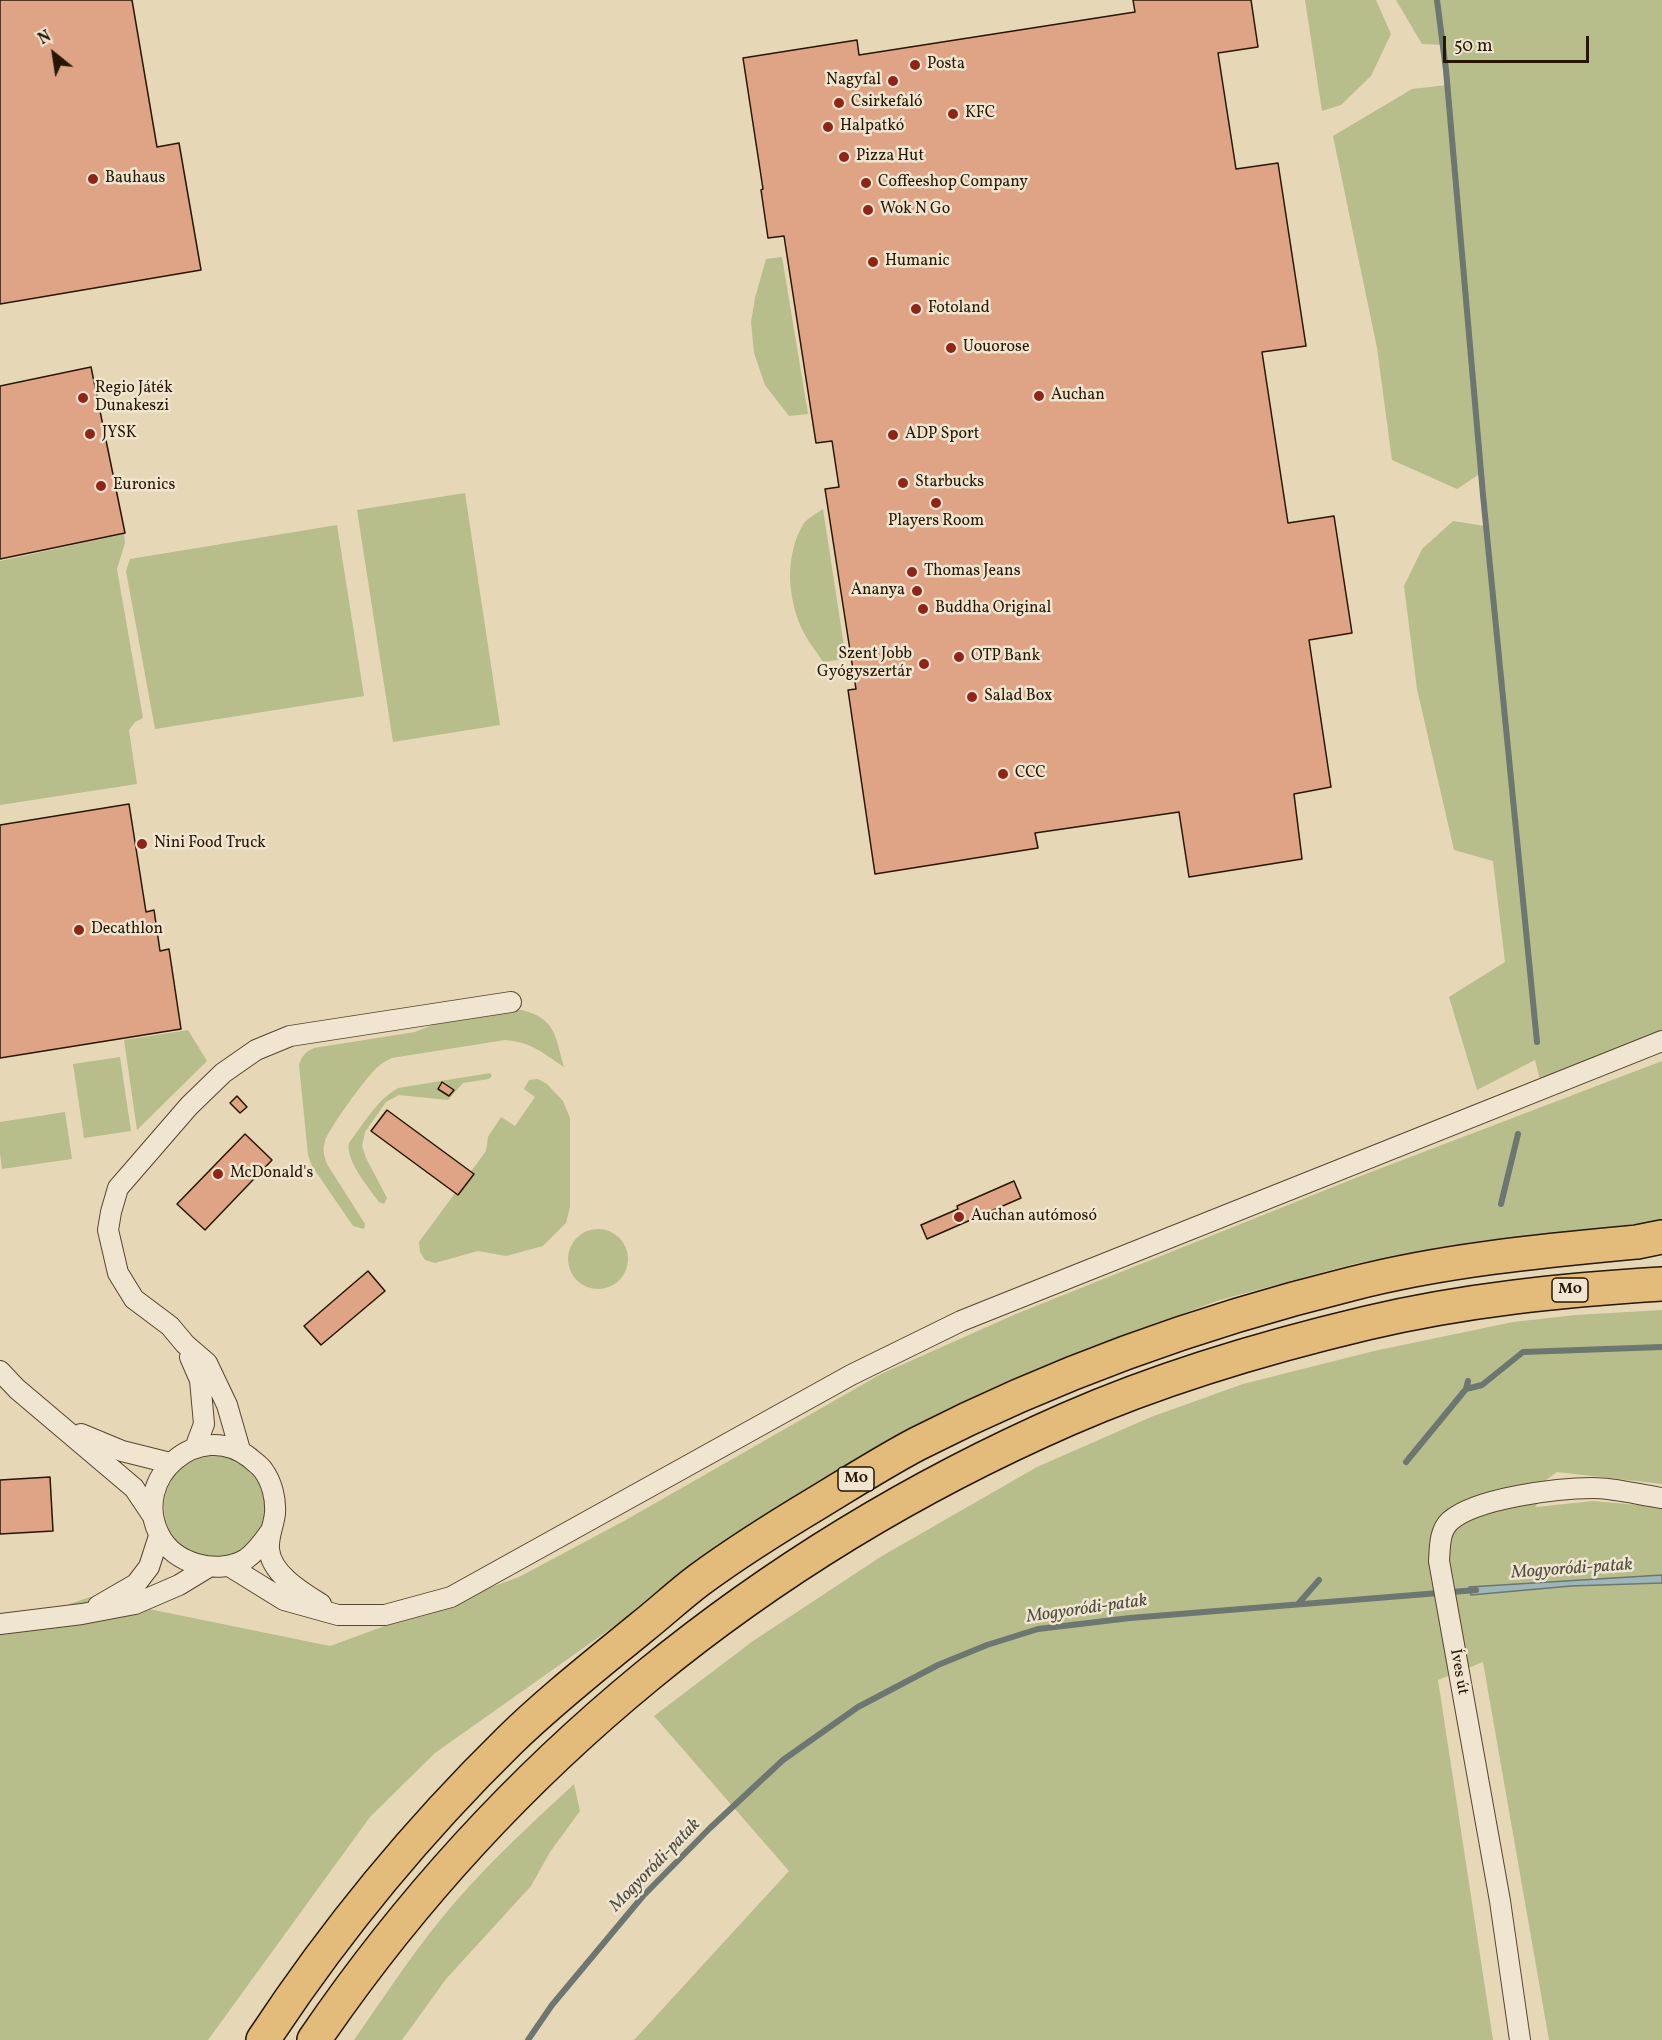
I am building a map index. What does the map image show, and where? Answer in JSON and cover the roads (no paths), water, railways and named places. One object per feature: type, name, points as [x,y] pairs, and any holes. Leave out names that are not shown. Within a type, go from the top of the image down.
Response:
[{"type":"highway","name":"M0","points":[[263,2040],[357,1909],[445,1806],[510,1740],[579,1677],[699,1581],[773,1530],[854,1480],[931,1437],[1043,1385],[1228,1316],[1354,1283],[1470,1260],[1654,1241]]},
{"type":"highway","name":"M0","points":[[314,2040],[402,1921],[440,1876],[559,1751],[631,1688],[738,1605],[844,1535],[941,1479],[1070,1418],[1166,1381],[1246,1355],[1369,1323],[1447,1307],[1565,1290],[1662,1284]]},
{"type":"street","points":[[240,1450],[227,1405],[207,1363],[185,1344],[170,1326],[134,1299],[118,1273],[108,1230],[118,1188],[189,1106],[223,1073],[256,1050],[290,1036],[510,1002]]},
{"type":"street","points":[[229,1566],[284,1600],[338,1615],[385,1615],[451,1597],[851,1375],[961,1321],[1662,1041]]},
{"type":"street","points":[[185,1344],[200,1380],[204,1424],[195,1448]]},
{"type":"street","points":[[0,1371],[17,1389],[134,1488],[152,1515],[159,1536],[180,1558],[207,1568],[229,1566],[246,1559],[260,1547],[270,1532]]},
{"type":"street","points":[[64,1428],[122,1451],[170,1463]]},
{"type":"street","points":[[152,1515],[155,1487],[170,1463],[195,1448],[217,1444],[240,1450],[263,1468],[273,1490],[275,1513],[270,1532],[269,1551],[276,1566],[292,1585],[338,1615]]},
{"type":"street","name":"Íves út","points":[[1520,2040],[1500,1901],[1439,1561],[1441,1537],[1449,1522],[1478,1506],[1534,1492],[1595,1488],[1662,1498]]},
{"type":"street","points":[[82,1614],[136,1584],[149,1566],[159,1536]]},
{"type":"street","points":[[0,1624],[82,1614],[135,1604],[179,1585],[207,1568]]},
{"type":"water","points":[[1662,1575],[1662,1583],[1571,1586],[1471,1595],[1469,1587]]},
{"type":"waterway","points":[[1437,0],[1446,70],[1483,495],[1537,1042]]},
{"type":"waterway","points":[[1501,1204],[1518,1134]]},
{"type":"waterway","points":[[1466,1389],[1482,1385],[1523,1352],[1662,1347]]},
{"type":"waterway","points":[[1406,1462],[1466,1389],[1468,1381]]},
{"type":"waterway","points":[[1298,1604],[1319,1580]]},
{"type":"waterway","name":"Mogyoródi-patak","points":[[528,2040],[552,2005],[643,1896],[710,1828],[783,1760],[858,1707],[938,1665],[987,1645],[1038,1629],[1130,1618],[1476,1590]]},
{"type":"place","name":"Posta","points":[[915,65]]},
{"type":"place","name":"Nagyfal","points":[[893,81]]},
{"type":"place","name":"Csirkefaló","points":[[839,103]]},
{"type":"place","name":"KFC","points":[[953,114]]},
{"type":"place","name":"Halpatkó","points":[[828,127]]},
{"type":"place","name":"Pizza Hut","points":[[844,157]]},
{"type":"place","name":"Bauhaus","points":[[93,179]]},
{"type":"place","name":"Coffeeshop Company","points":[[866,183]]},
{"type":"place","name":"Wok N Go","points":[[868,210]]},
{"type":"place","name":"Humanic","points":[[873,262]]},
{"type":"place","name":"Fotoland","points":[[916,309]]},
{"type":"place","name":"Uouorose","points":[[951,348]]},
{"type":"place","name":"Auchan","points":[[1039,396]]},
{"type":"place","name":"Regio Játék Dunakeszi","points":[[83,398]]},
{"type":"place","name":"JYSK","points":[[90,434]]},
{"type":"place","name":"ADP Sport","points":[[893,435]]},
{"type":"place","name":"Starbucks","points":[[903,483]]},
{"type":"place","name":"Euronics","points":[[101,486]]},
{"type":"place","name":"Players Room","points":[[936,503]]},
{"type":"place","name":"Thomas Jeans","points":[[912,572]]},
{"type":"place","name":"Ananya","points":[[917,591]]},
{"type":"place","name":"Buddha Original","points":[[923,609]]},
{"type":"place","name":"OTP Bank","points":[[959,657]]},
{"type":"place","name":"Szent Jobb Gyógyszertár","points":[[924,664]]},
{"type":"place","name":"Salad Box","points":[[972,697]]},
{"type":"place","name":"CCC","points":[[1003,774]]},
{"type":"place","name":"Nini Food Truck","points":[[142,844]]},
{"type":"place","name":"Decathlon","points":[[79,930]]},
{"type":"place","name":"McDonald's","points":[[218,1174]]},
{"type":"place","name":"Auchan autómosó","points":[[959,1217]]}]
